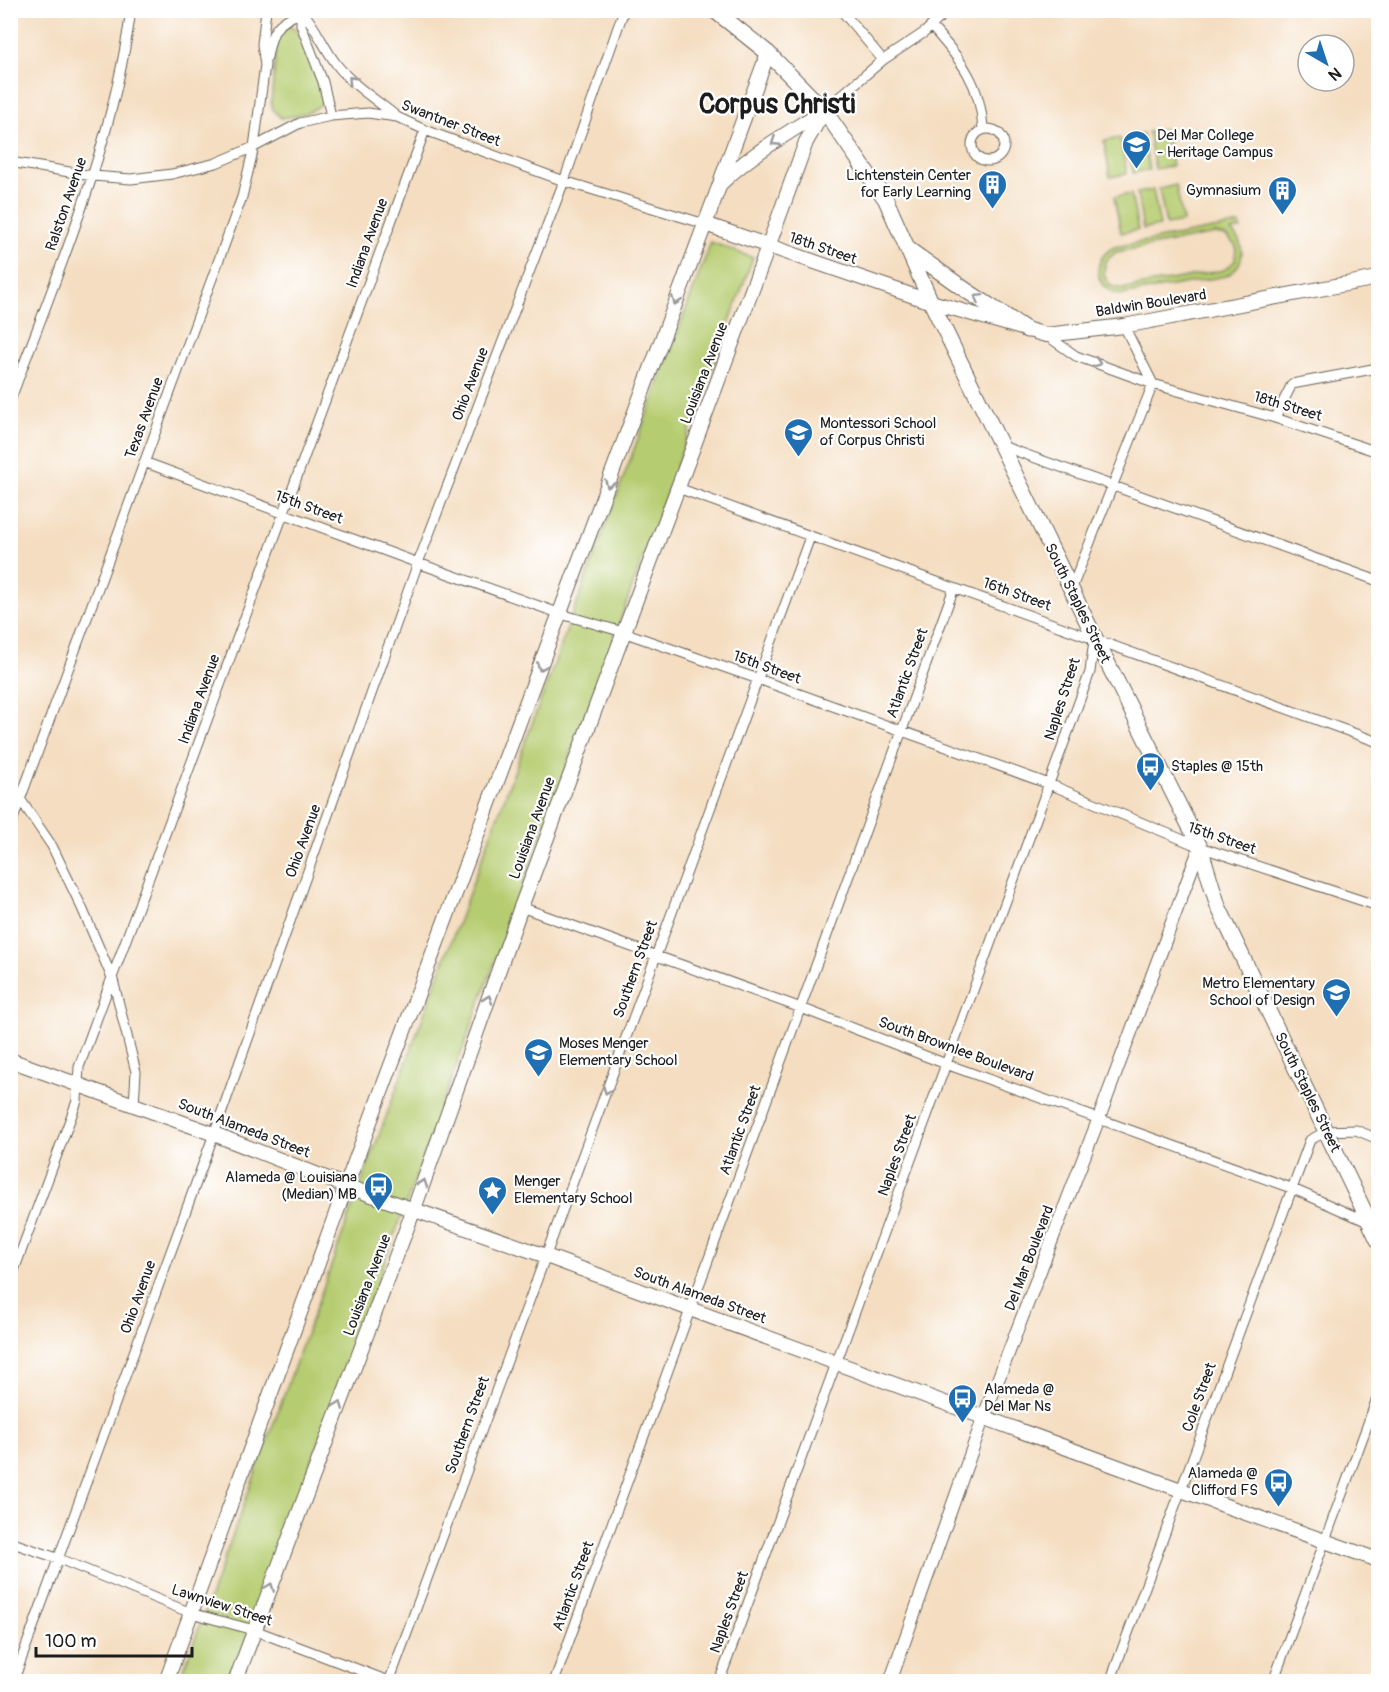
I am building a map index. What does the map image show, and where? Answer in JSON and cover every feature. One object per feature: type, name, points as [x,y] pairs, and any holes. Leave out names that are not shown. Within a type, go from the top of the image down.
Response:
[{"type":"main road","name":"South Staples Street","points":[[714,10],[768,53],[824,110],[886,200],[931,302],[1071,590],[1200,847],[1218,906],[1374,1224],[1378,1240]]},
{"type":"main road","points":[[166,1682],[346,1186],[561,614],[768,53]]},
{"type":"main road","points":[[720,184],[730,173],[824,110]]},
{"type":"main road","name":"Louisiana Avenue","points":[[235,1682],[414,1209],[520,907],[622,632],[678,488],[806,142],[824,110]]},
{"type":"main road","name":"18th Street","points":[[705,224],[931,302]]},
{"type":"main road","points":[[907,248],[1027,330]]},
{"type":"main road","name":"Baldwin Boulevard","points":[[931,302],[1046,335],[1124,326],[1378,278]]},
{"type":"main road","name":"South Alameda Street","points":[[10,1060],[134,1104],[346,1186],[546,1256],[1181,1490],[1378,1560]]},
{"type":"street","name":"Ralston Avenue","points":[[10,401],[93,176],[120,73],[131,10]]},
{"type":"street","name":"Texas Avenue","points":[[10,827],[242,197],[254,147],[265,65],[262,44],[266,10]]},
{"type":"street","name":"Ohio Avenue","points":[[13,1682],[214,1134],[418,563],[564,181],[624,10]]},
{"type":"street","points":[[841,10],[883,60]]},
{"type":"street","points":[[824,110],[883,60],[932,26],[948,10]]},
{"type":"street","points":[[265,65],[274,30],[302,11]]},
{"type":"street","points":[[302,11],[301,25],[323,82],[331,116]]},
{"type":"street","points":[[302,11],[310,20],[321,42],[338,67],[361,90],[397,117]]},
{"type":"street","points":[[932,26],[962,61],[973,82],[982,115],[983,130]]},
{"type":"street","name":"Swantner Street","points":[[10,162],[93,176],[131,179],[172,174],[216,163],[254,147],[300,123],[331,116],[368,113],[397,117],[425,130],[564,181],[705,224]]},
{"type":"street","name":"Indiana Avenue","points":[[10,1281],[77,1101],[79,1067],[425,130]]},
{"type":"street","points":[[1071,590],[1153,384],[1124,326]]},
{"type":"street","name":"18th Street","points":[[1046,335],[1076,356],[1153,384],[1275,418],[1378,452]]},
{"type":"street","points":[[1275,418],[1292,384],[1378,369]]},
{"type":"street","points":[[1002,446],[1378,581]]},
{"type":"street","name":"15th Street","points":[[144,462],[561,614],[622,632],[758,679],[1049,784],[1200,847],[1378,906]]},
{"type":"street","name":"16th Street","points":[[678,488],[1378,742]]},
{"type":"street","name":"Southern Street","points":[[390,1681],[810,537]]},
{"type":"street","name":"Atlantic Street","points":[[554,1682],[954,588]]},
{"type":"street","name":"Naples Street","points":[[719,1682],[1090,672],[1095,638]]},
{"type":"street","points":[[10,784],[52,846],[113,980],[136,1072],[134,1104]]},
{"type":"street","name":"Del Mar Boulevard","points":[[890,1682],[984,1416],[1200,847]]},
{"type":"street","name":"South Brownlee Boulevard","points":[[520,907],[1291,1188],[1374,1224]]},
{"type":"street","points":[[1327,1131],[1356,1130],[1378,1139]]},
{"type":"street","name":"Cole Street","points":[[1110,1682],[1291,1188],[1310,1140],[1327,1131]]},
{"type":"street","points":[[1273,1682],[1378,1396]]},
{"type":"street","name":"Lawnview Street","points":[[10,1542],[57,1558],[191,1613],[254,1630],[390,1681]]},
{"type":"green space","points":[[289,26],[301,37],[306,47],[322,99],[321,104],[313,110],[297,116],[281,118],[273,110],[271,103],[277,39],[283,27]]},
{"type":"green space","points":[[1165,129],[1172,166],[1155,169],[1148,132]]},
{"type":"green space","points":[[1143,133],[1149,170],[1133,173],[1126,137]]},
{"type":"green space","points":[[1120,138],[1127,174],[1110,177],[1104,141]]},
{"type":"green space","points":[[1176,185],[1183,222],[1166,225],[1159,189]]},
{"type":"green space","points":[[1153,190],[1160,226],[1143,229],[1137,193]]},
{"type":"green space","points":[[1131,194],[1138,230],[1121,233],[1114,197]]},
{"type":"green space","points":[[1240,224],[1241,229],[1231,231],[1240,243],[1242,255],[1237,267],[1226,276],[1122,295],[1106,288],[1098,275],[1101,260],[1114,247]],"holes":[[[1215,234],[1226,236],[1236,246],[1235,261],[1224,270],[1122,289],[1111,286],[1104,276],[1105,262],[1116,252]]]},
{"type":"green space","points":[[711,242],[753,258],[231,1681],[179,1682],[368,1165]]},
{"type":"place","name":"Del Mar College - Heritage Campus","points":[[1136,170]]},
{"type":"place","name":"Lichtenstein Center for Early Learning","points":[[992,210]]},
{"type":"place","name":"Gymnasium","points":[[1282,216]]},
{"type":"place","name":"Montessori School of Corpus Christi","points":[[799,458]]},
{"type":"place","name":"Staples @ 15th","points":[[1150,792]]},
{"type":"place","name":"Metro Elementary School of Design","points":[[1336,1018]]},
{"type":"place","name":"Moses Menger Elementary School","points":[[538,1078]]},
{"type":"place","name":"Alameda @ Louisiana (Median) MB","points":[[378,1212]]},
{"type":"place","name":"Menger Elementary School","points":[[493,1216]]},
{"type":"place","name":"Alameda @ Del Mar Ns","points":[[963,1424]]},
{"type":"place","name":"Alameda @ Clifford FS","points":[[1279,1508]]},
{"type":"district","name":"Corpus Christi","points":[[777,104]]}]
